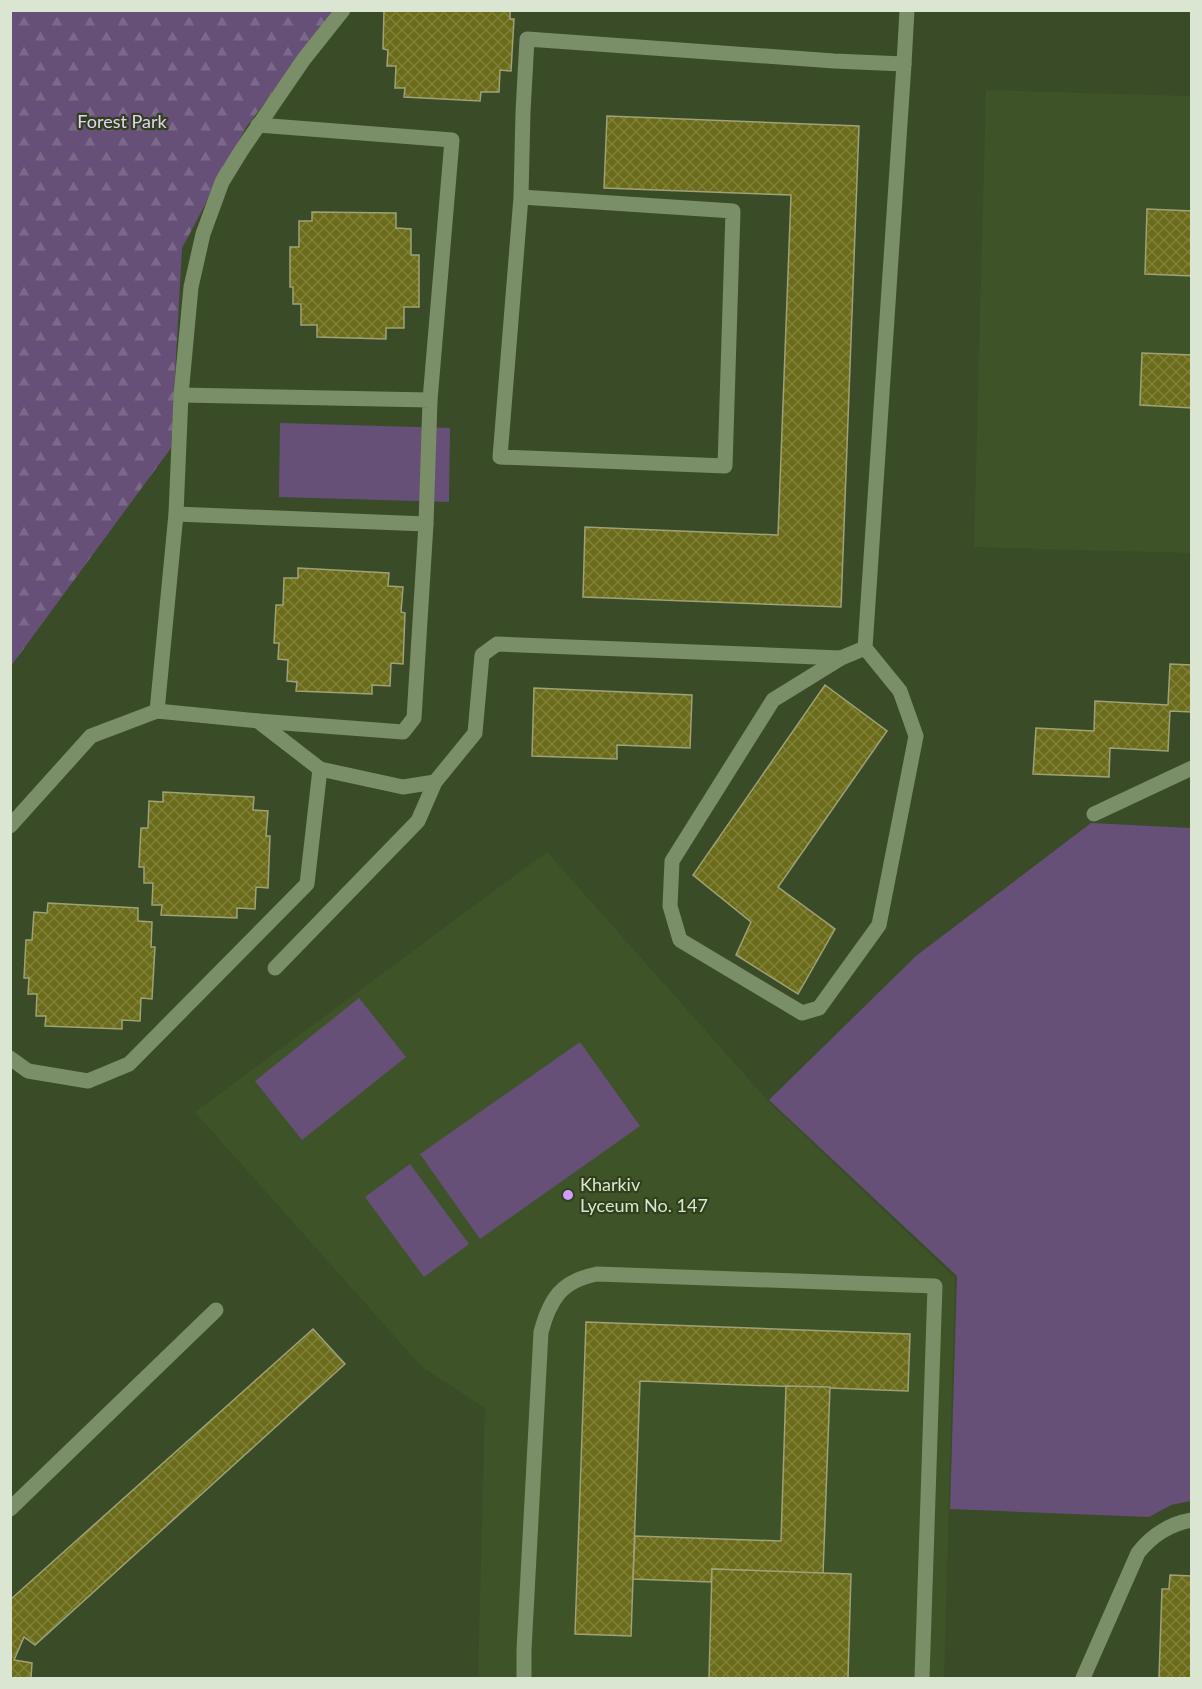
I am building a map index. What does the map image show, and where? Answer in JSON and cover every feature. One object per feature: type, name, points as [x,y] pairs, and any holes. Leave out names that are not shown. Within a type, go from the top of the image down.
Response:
[{"type":"street","points":[[157,711],[176,514],[181,395],[191,287],[203,234],[222,182],[304,59],[343,10]]},
{"type":"street","points":[[866,648],[841,658],[773,700],[672,861],[670,906],[680,940],[802,1013],[819,1008],[879,925],[916,736],[900,692],[866,648],[907,10]]},
{"type":"street","points":[[521,197],[733,211],[725,466],[500,457],[521,197],[527,39],[904,64]]},
{"type":"street","points":[[10,826],[91,736],[157,711],[403,732],[414,718],[426,524],[430,400],[452,140],[258,125]]},
{"type":"street","points":[[181,395],[430,400]]},
{"type":"street","points":[[176,514],[426,524]]},
{"type":"street","points":[[275,968],[418,821],[435,782],[476,733],[482,655],[497,644],[841,658]]},
{"type":"street","points":[[258,721],[320,769],[403,787],[435,782]]},
{"type":"street","points":[[1094,814],[1191,768]]},
{"type":"street","points":[[10,1058],[28,1071],[88,1081],[129,1064],[307,885],[320,769]]},
{"type":"street","points":[[524,1678],[541,1332],[551,1303],[559,1293],[570,1283],[582,1277],[597,1275],[935,1286],[922,1678]]},
{"type":"street","points":[[10,1509],[216,1310]]},
{"type":"street","points":[[1083,1678],[1138,1552],[1165,1529],[1191,1520]]},
{"type":"shaded area","points":[[986,90],[1191,96],[1191,553],[974,547]]},
{"type":"shaded area","name":"Kharkiv Lyceum No. 147","points":[[547,852],[768,1101],[955,1278],[944,1678],[478,1678],[485,1408],[422,1367],[195,1112]]},
{"type":"green space","name":"Forest Park","points":[[11,11],[333,11],[247,126],[182,248],[171,448],[11,666]]},
{"type":"green space","points":[[280,423],[450,428],[449,502],[279,497]]},
{"type":"green space","points":[[1091,823],[1191,828],[1191,1501],[1171,1505],[1149,1517],[950,1509],[957,1276],[769,1100],[916,956]]},
{"type":"green space","points":[[359,998],[406,1057],[302,1140],[255,1081]]},
{"type":"green space","points":[[580,1042],[640,1126],[480,1239],[420,1154]]},
{"type":"green space","points":[[410,1164],[469,1244],[424,1277],[365,1197]]},
{"type":"building","points":[[510,10],[510,19],[514,19],[511,71],[500,70],[499,92],[481,92],[480,101],[404,97],[405,88],[395,88],[396,66],[387,66],[388,50],[383,49],[384,11]]},
{"type":"building","points":[[607,116],[859,126],[841,607],[583,597],[585,527],[778,535],[791,195],[604,188]]},
{"type":"building","points":[[1147,209],[1192,211],[1192,276],[1145,274]]},
{"type":"building","points":[[312,212],[396,213],[396,228],[411,229],[411,255],[419,255],[419,307],[404,307],[404,328],[386,328],[386,339],[317,337],[317,325],[301,325],[301,304],[293,304],[293,287],[290,287],[290,247],[299,247],[299,221],[312,221]]},
{"type":"building","points":[[1142,353],[1192,355],[1192,408],[1140,405]]},
{"type":"building","points":[[298,568],[389,573],[388,586],[403,587],[401,612],[405,613],[403,664],[391,663],[390,686],[372,685],[372,694],[296,691],[297,682],[287,681],[288,660],[278,659],[279,643],[274,643],[276,605],[283,605],[284,578],[298,578]]},
{"type":"building","points":[[1170,664],[1192,665],[1192,712],[1170,711],[1168,751],[1110,748],[1109,777],[1033,774],[1036,728],[1094,731],[1095,701],[1168,705]]},
{"type":"building","points":[[825,685],[887,731],[778,887],[835,929],[798,994],[736,955],[751,922],[693,875]]},
{"type":"building","points":[[534,688],[692,695],[690,748],[617,745],[617,759],[532,756]]},
{"type":"building","points":[[163,792],[254,797],[253,810],[268,811],[266,836],[270,836],[268,888],[256,887],[255,909],[237,908],[237,918],[161,915],[162,905],[152,905],[153,883],[144,883],[144,867],[139,867],[141,828],[148,828],[149,801],[163,802]]},
{"type":"building","points":[[48,903],[138,908],[138,921],[152,922],[151,947],[155,947],[152,999],[141,998],[140,1021],[122,1020],[122,1029],[45,1026],[46,1016],[36,1016],[37,994],[28,994],[29,978],[24,978],[26,940],[32,940],[34,912],[47,913]]},
{"type":"building","points":[[586,1322],[910,1334],[908,1391],[640,1381],[631,1636],[575,1634]]},
{"type":"building","points":[[313,1329],[345,1364],[35,1645],[24,1637],[14,1660],[32,1663],[31,1678],[10,1678],[10,1600]]},
{"type":"building","points":[[786,1386],[830,1387],[823,1574],[712,1569],[711,1582],[633,1579],[635,1536],[781,1541]]},
{"type":"building","points":[[712,1569],[851,1574],[848,1678],[709,1678]]},
{"type":"building","points":[[1170,1575],[1192,1576],[1192,1678],[1159,1678],[1162,1589],[1169,1589]]},
{"type":"place","name":"Kharkiv Lyceum No. 147","points":[[568,1195]]}]
